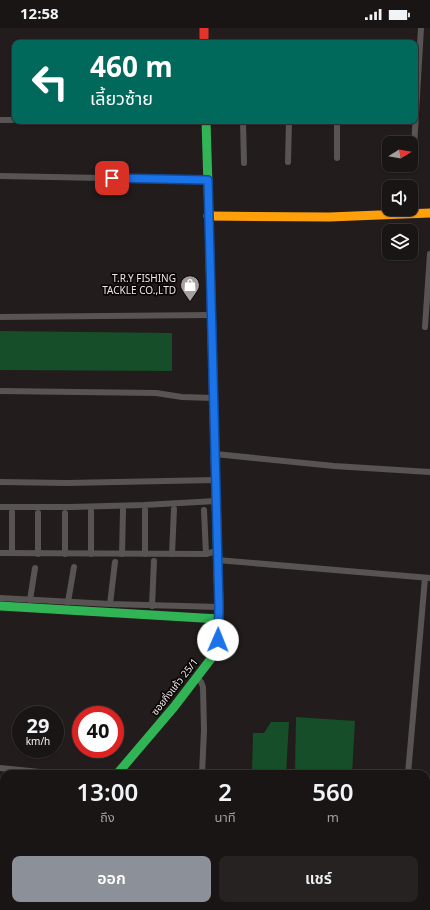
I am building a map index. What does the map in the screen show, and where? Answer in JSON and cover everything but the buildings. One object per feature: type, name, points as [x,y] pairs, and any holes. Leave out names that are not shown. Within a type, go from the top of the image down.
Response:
[{"type":"street","points":[[204,28],[204,40]]},
{"type":"street","points":[[418,42],[421,28]]},
{"type":"street","points":[[0,120],[12,120]]},
{"type":"street","name":"ซอยกิ่งแก้ว 25/1","points":[[120,770],[161,723],[197,677],[215,651],[218,640],[219,607],[206,124]]},
{"type":"street","points":[[243,124],[244,163]]},
{"type":"street","points":[[288,124],[288,162]]},
{"type":"street","points":[[337,124],[337,158]]},
{"type":"street","points":[[414,136],[415,124]]},
{"type":"street","points":[[0,176],[208,180]]},
{"type":"street","points":[[208,216],[329,217],[430,213]]},
{"type":"street","points":[[425,327],[430,254]]},
{"type":"street","points":[[0,317],[211,315]]},
{"type":"street","points":[[0,391],[156,393],[182,397],[213,398]]},
{"type":"street","points":[[214,454],[334,466],[430,472]]},
{"type":"street","points":[[0,482],[215,480]]},
{"type":"street","points":[[0,507],[144,505],[216,501]]},
{"type":"street","points":[[172,554],[174,509]]},
{"type":"street","points":[[122,554],[123,510]]},
{"type":"street","points":[[145,510],[145,554]]},
{"type":"street","points":[[204,510],[206,554]]},
{"type":"street","points":[[91,511],[91,554]]},
{"type":"street","points":[[12,512],[12,553]]},
{"type":"street","points":[[38,513],[38,554]]},
{"type":"street","points":[[65,513],[65,554]]},
{"type":"street","points":[[0,553],[206,554],[428,578],[408,770]]},
{"type":"street","points":[[152,606],[154,561]]},
{"type":"street","points":[[110,604],[115,562]]},
{"type":"street","points":[[68,602],[74,567]]},
{"type":"street","points":[[30,600],[35,568]]},
{"type":"street","points":[[0,598],[152,606],[219,607]]},
{"type":"street","points":[[0,606],[219,619]]},
{"type":"street","points":[[197,677],[201,682],[203,691],[204,730],[202,770]]},
{"type":"street","points":[[0,768],[20,770]]},
{"type":"shaded area","points":[[0,331],[172,333],[172,371],[0,370]]},
{"type":"shaded area","points":[[296,717],[355,721],[352,770],[295,770]]},
{"type":"shaded area","points":[[271,722],[289,722],[286,770],[252,770],[253,733],[264,733]]},
{"type":"traffic: fast","points":[[206,124],[209,218]]},
{"type":"traffic: fast","points":[[120,770],[174,707],[210,660],[215,651],[218,639],[219,607],[216,494]]},
{"type":"traffic: fast","points":[[0,606],[219,619]]},
{"type":"traffic: slow","points":[[208,216],[329,217],[430,213]]},
{"type":"traffic: jam","points":[[204,28],[204,40]]},
{"type":"traffic: jam","points":[[209,218],[216,494]]},
{"type":"place","name":"T.R.Y FISHING TACKLE CO.,LTD","points":[[190,302]]},
{"type":"route","points":[[112,178],[208,180],[219,607],[218,640]]}]
